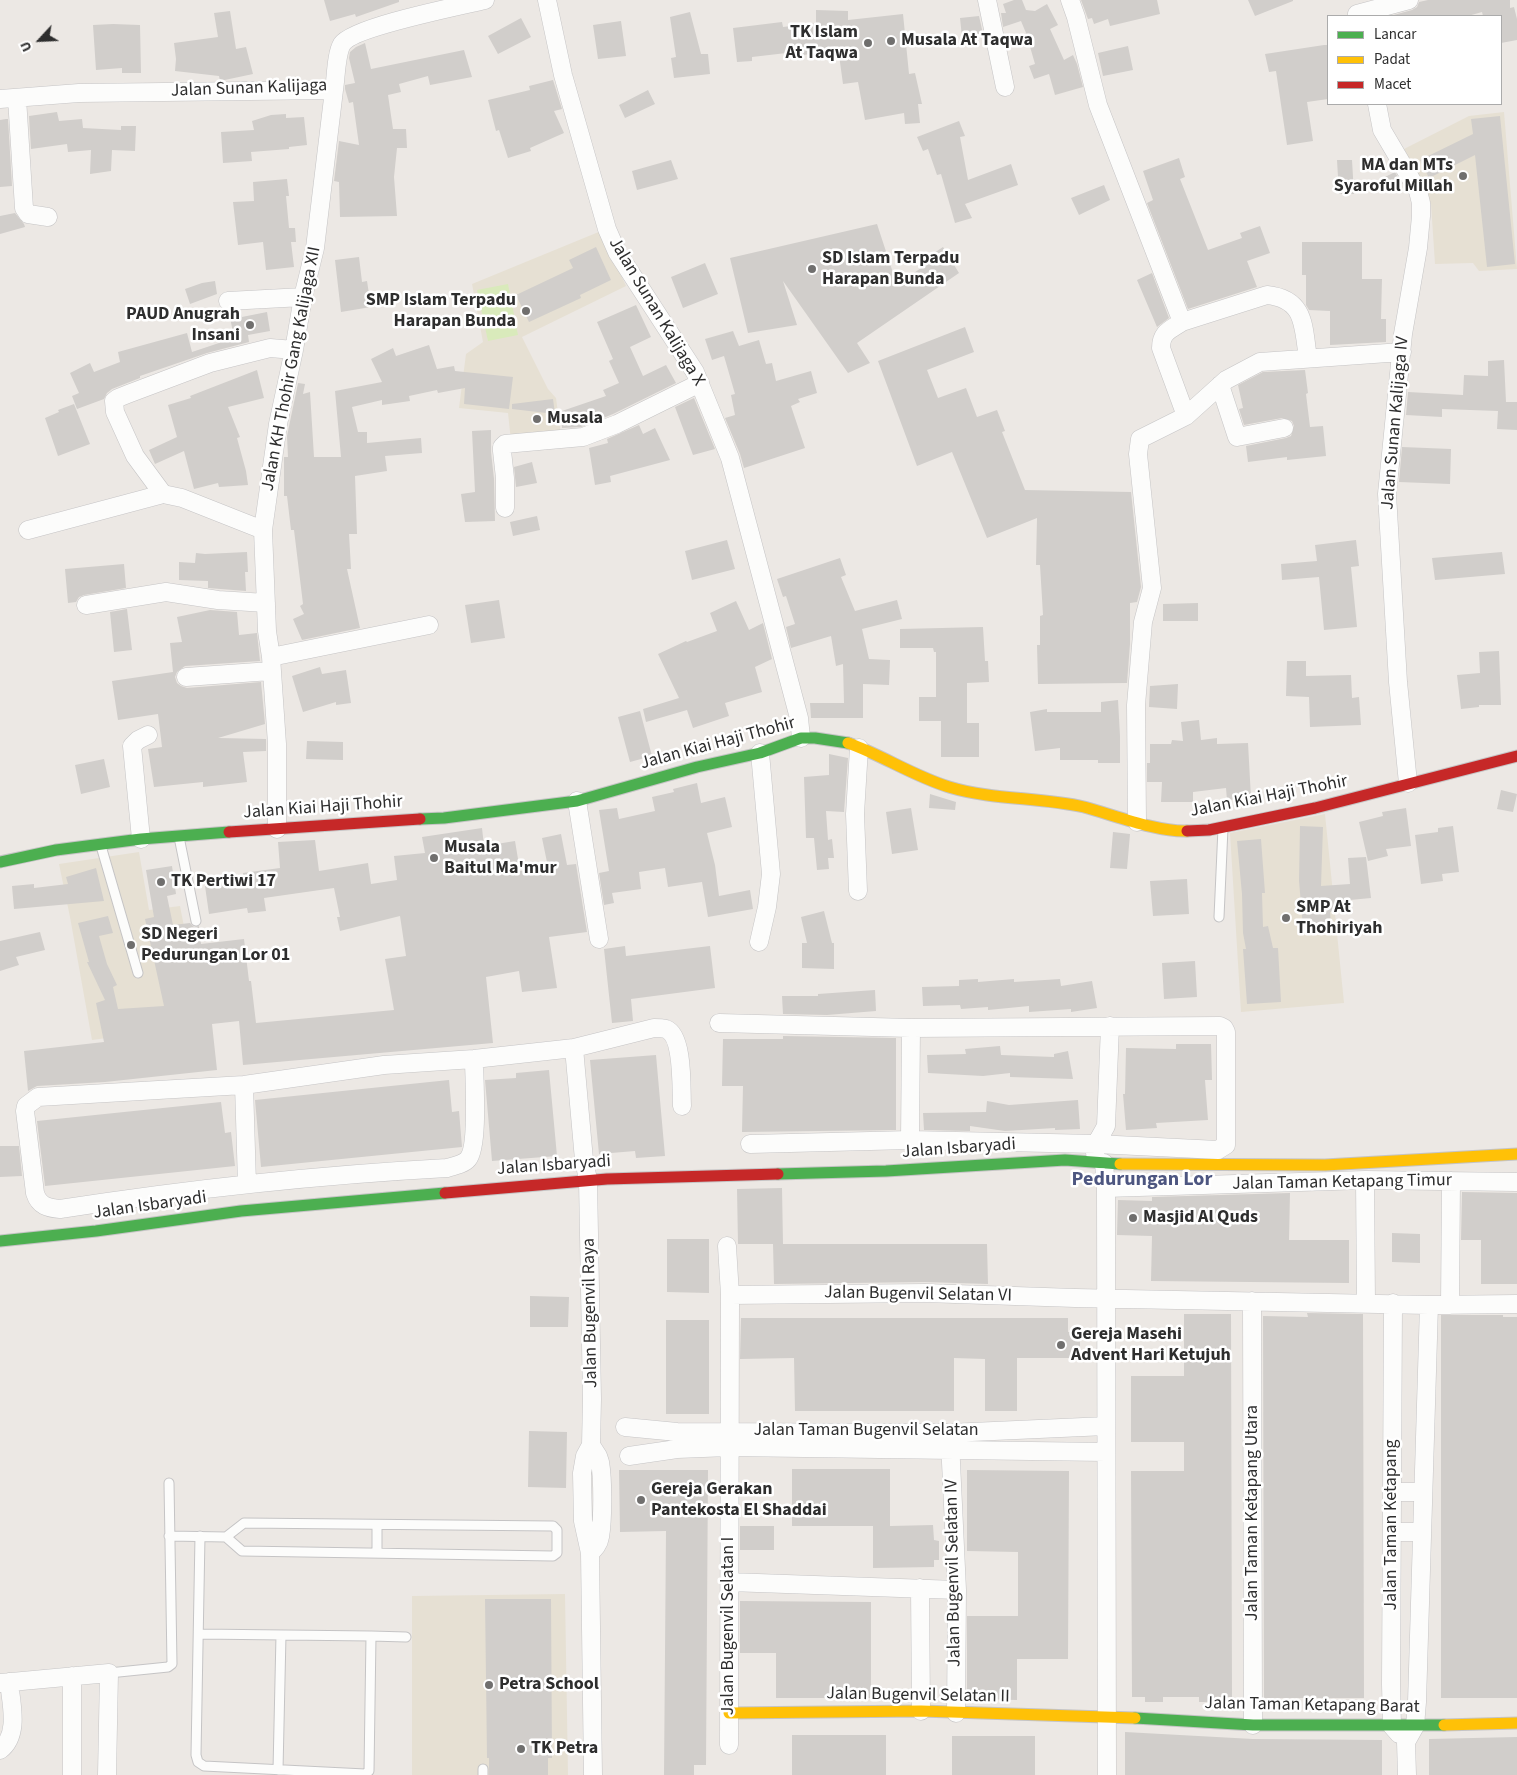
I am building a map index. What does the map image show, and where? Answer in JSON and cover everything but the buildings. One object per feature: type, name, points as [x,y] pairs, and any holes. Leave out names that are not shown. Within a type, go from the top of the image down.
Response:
[{"type":"street","name":"Jalan Sunan Kalijaga X","points":[[547,0],[563,75],[607,229],[617,252],[695,372],[730,458],[799,718],[800,738]]},
{"type":"street","points":[[988,0],[1005,87]]},
{"type":"street","points":[[1070,0],[1098,105],[1182,322]]},
{"type":"street","points":[[1355,10],[1409,0]]},
{"type":"street","name":"Jalan Sunan Kalijaga","points":[[9,99],[79,93],[334,90],[340,47],[349,37],[388,24],[475,1]]},
{"type":"street","name":"Jalan KH Thohir Gang Kalijaga XII","points":[[277,829],[277,744],[266,603],[263,530],[278,424],[303,297],[315,248],[334,90]]},
{"type":"street","points":[[9,99],[25,211],[28,214],[48,217]]},
{"type":"street","name":"Jalan Sunan Kalijaga IV","points":[[1376,105],[1382,130],[1418,191],[1421,202],[1418,248],[1402,352],[1386,494],[1398,682],[1408,783]]},
{"type":"street","points":[[1186,416],[1161,348],[1161,340],[1165,333],[1182,322],[1267,296],[1281,297],[1292,303],[1301,316],[1308,358]]},
{"type":"street","points":[[228,301],[303,297]]},
{"type":"street","points":[[164,494],[135,456],[113,408],[114,401],[210,363],[270,348],[294,350]]},
{"type":"street","points":[[1136,822],[1136,705],[1143,622],[1152,588],[1138,454],[1140,439],[1186,416],[1220,385],[1260,362],[1402,352]]},
{"type":"street","points":[[505,508],[502,447],[505,444],[583,437],[617,424],[700,383]]},
{"type":"street","points":[[1220,385],[1237,437],[1284,428]]},
{"type":"street","points":[[28,530],[164,494],[182,498],[263,530]]},
{"type":"street","points":[[86,605],[166,592],[218,600],[266,603]]},
{"type":"street","points":[[186,677],[271,664],[429,625]]},
{"type":"street","points":[[140,839],[132,746],[138,740],[148,735]]},
{"type":"street","name":"Jalan Kiai Haji Thohir","points":[[0,862],[56,850],[140,839],[444,818],[578,801],[697,767],[760,753],[800,738],[828,739],[849,743],[908,771],[949,787],[982,794],[1082,807],[1136,822],[1192,832],[1223,828],[1315,808],[1517,756]]},
{"type":"street","points":[[858,891],[855,814],[859,748]]},
{"type":"street","points":[[760,753],[771,874],[760,942]]},
{"type":"street","points":[[578,801],[599,939]]},
{"type":"street","points":[[719,1023],[911,1028],[1220,1026],[1226,1032],[1225,1147],[1218,1150],[1096,1144],[910,1140],[750,1144]]},
{"type":"street","points":[[1110,1026],[1106,1126],[1114,1145]]},
{"type":"street","points":[[474,1059],[473,1144],[469,1158],[462,1163],[447,1168],[247,1184],[164,1193],[60,1209],[47,1208],[38,1200],[35,1193],[25,1111],[26,1106],[38,1098],[244,1085],[384,1064],[474,1059],[574,1048],[654,1028],[665,1029],[671,1032],[678,1045],[682,1106]]},
{"type":"street","points":[[910,1140],[911,1028]]},
{"type":"street","name":"Jalan Bugenvil Raya","points":[[574,1048],[584,1160],[588,1180],[592,1399],[591,1445],[600,1462],[600,1537],[597,1545],[590,1553],[593,1775]]},
{"type":"street","points":[[244,1085],[247,1184]]},
{"type":"street","points":[[1096,1144],[1106,1126]]},
{"type":"street","points":[[1096,1144],[1104,1163],[1106,1188],[1107,1775]]},
{"type":"street","points":[[1104,1163],[1114,1145]]},
{"type":"street","name":"Jalan Isbaryadi","points":[[0,1241],[96,1231],[242,1211],[588,1180],[886,1171],[1065,1160],[1104,1163],[1325,1165],[1517,1154]]},
{"type":"street","points":[[1364,1180],[1366,1303]]},
{"type":"street","name":"Jalan Taman Ketapang Timur","points":[[1106,1188],[1364,1180],[1517,1182]]},
{"type":"street","points":[[1450,1305],[1451,1181]]},
{"type":"street","points":[[726,1246],[730,1295],[729,1439]]},
{"type":"street","name":"Jalan Bugenvil Selatan VI","points":[[730,1295],[925,1293],[1106,1298]]},
{"type":"street","points":[[1106,1298],[1429,1305],[1517,1304]]},
{"type":"street","name":"Jalan Taman Ketapang Utara","points":[[1252,1301],[1253,1725]]},
{"type":"street","name":"Jalan Taman Ketapang","points":[[1392,1726],[1393,1303]]},
{"type":"street","name":"Jalan Taman Ketapang","points":[[1416,1726],[1429,1305]]},
{"type":"street","name":"Jalan Taman Bugenvil Selatan","points":[[629,1456],[729,1439],[949,1433],[1106,1426]]},
{"type":"street","name":"Jalan Taman Bugenvil Selatan","points":[[625,1427],[729,1439],[951,1451],[1106,1452]]},
{"type":"street","name":"Jalan Bugenvil Selatan IV","points":[[949,1433],[957,1590],[956,1713]]},
{"type":"street","name":"Jalan Bugenvil Selatan I","points":[[729,1439],[729,1745]]},
{"type":"street","points":[[1392,1492],[1423,1492]]},
{"type":"street","points":[[1392,1532],[1422,1532]]},
{"type":"street","points":[[729,1582],[957,1590]]},
{"type":"street","name":"Jalan Bugenvil Selatan IV","points":[[920,1588],[921,1711]]},
{"type":"street","points":[[0,1750],[10,1738],[13,1720],[5,1683],[109,1673],[107,1775]]},
{"type":"street","points":[[72,1676],[72,1775]]},
{"type":"street","name":"Jalan Bugenvil Selatan II","points":[[729,1712],[921,1711],[1107,1718]]},
{"type":"street","name":"Jalan Taman Ketapang Barat","points":[[1107,1718],[1140,1718],[1253,1725],[1416,1726],[1517,1723]]},
{"type":"street","points":[[1392,1726],[1406,1742]]},
{"type":"street","points":[[1407,1775],[1406,1742],[1416,1726]]},
{"type":"lane","points":[[1219,917],[1223,828]]},
{"type":"lane","points":[[179,836],[196,920]]},
{"type":"lane","points":[[101,844],[138,973]]},
{"type":"lane","points":[[109,1673],[168,1667],[172,1664],[169,1483]]},
{"type":"lane","points":[[169,1536],[226,1537],[242,1551],[553,1556],[557,1553],[556,1530],[553,1526],[244,1523],[226,1537]]},
{"type":"lane","points":[[377,1525],[377,1552]]},
{"type":"lane","points":[[200,1536],[196,1755],[198,1762],[204,1766],[364,1774],[369,1771],[371,1636]]},
{"type":"lane","points":[[198,1634],[406,1637]]},
{"type":"lane","points":[[278,1770],[281,1635]]},
{"type":"shaded area","name":"MA dan MTs Syaroful Millah","points":[[1504,112],[1517,269],[1479,271],[1473,263],[1435,264],[1431,204],[1404,149],[1469,116]]},
{"type":"shaded area","name":"SMP Islam Terpadu Harapan Bunda","points":[[601,231],[626,286],[522,337],[548,389],[556,398],[561,435],[511,441],[508,413],[459,408],[466,354],[483,342],[472,284]]},
{"type":"shaded area","name":"SMP At Thohiriyah","points":[[1325,814],[1344,1003],[1241,1012],[1230,833]]},
{"type":"shaded area","name":"SD Negeri Pedurungan Lor 01","points":[[139,852],[149,910],[180,906],[193,973],[200,1025],[92,1040],[59,864]]},
{"type":"shaded area","name":"Petra School","points":[[565,1594],[568,1775],[412,1775],[412,1596]]},
{"type":"green space","points":[[508,284],[518,335],[488,341],[477,290]]},
{"type":"traffic: fast","points":[[420,819],[444,818],[577,801],[697,767],[760,753],[801,738],[848,743]]},
{"type":"traffic: fast","points":[[0,862],[56,850],[141,839],[229,832]]},
{"type":"traffic: fast","points":[[778,1174],[886,1171],[1065,1160],[1120,1164]]},
{"type":"traffic: fast","points":[[0,1241],[96,1231],[241,1211],[445,1193]]},
{"type":"traffic: fast","points":[[1135,1718],[1253,1725],[1444,1725]]},
{"type":"traffic: slow","points":[[848,743],[949,787],[982,794],[1050,801],[1084,807],[1149,826],[1175,831],[1187,831]]},
{"type":"traffic: slow","points":[[1120,1164],[1325,1165],[1517,1154]]},
{"type":"traffic: slow","points":[[729,1713],[921,1711],[1135,1718]]},
{"type":"traffic: slow","points":[[1444,1725],[1517,1723]]},
{"type":"traffic: jam","points":[[1187,831],[1209,830],[1315,808],[1517,756]]},
{"type":"traffic: jam","points":[[229,832],[420,819]]},
{"type":"traffic: jam","points":[[445,1193],[607,1179],[778,1174]]},
{"type":"place","name":"Musala At Taqwa","points":[[891,41]]},
{"type":"place","name":"TK Islam At Taqwa","points":[[868,43]]},
{"type":"place","name":"MA dan MTs Syaroful Millah","points":[[1463,176]]},
{"type":"place","name":"SD Islam Terpadu Harapan Bunda","points":[[812,269]]},
{"type":"place","name":"SMP Islam Terpadu Harapan Bunda","points":[[526,311]]},
{"type":"place","name":"PAUD Anugrah Insani","points":[[250,325]]},
{"type":"place","name":"Musala","points":[[537,419]]},
{"type":"place","name":"Musala Baitul Ma'mur","points":[[434,858]]},
{"type":"place","name":"TK Pertiwi 17","points":[[161,882]]},
{"type":"place","name":"SMP At Thohiriyah","points":[[1286,918]]},
{"type":"place","name":"SD Negeri Pedurungan Lor 01","points":[[131,945]]},
{"type":"place","name":"Masjid Al Quds","points":[[1133,1218]]},
{"type":"place","name":"Gereja Masehi Advent Hari Ketujuh","points":[[1061,1345]]},
{"type":"place","name":"Gereja Gerakan Pantekosta El Shaddai","points":[[641,1500]]},
{"type":"place","name":"Petra School","points":[[489,1685]]},
{"type":"place","name":"TK Petra","points":[[521,1749]]},
{"type":"district","name":"Pedurungan Lor","points":[[1142,1181]]}]
